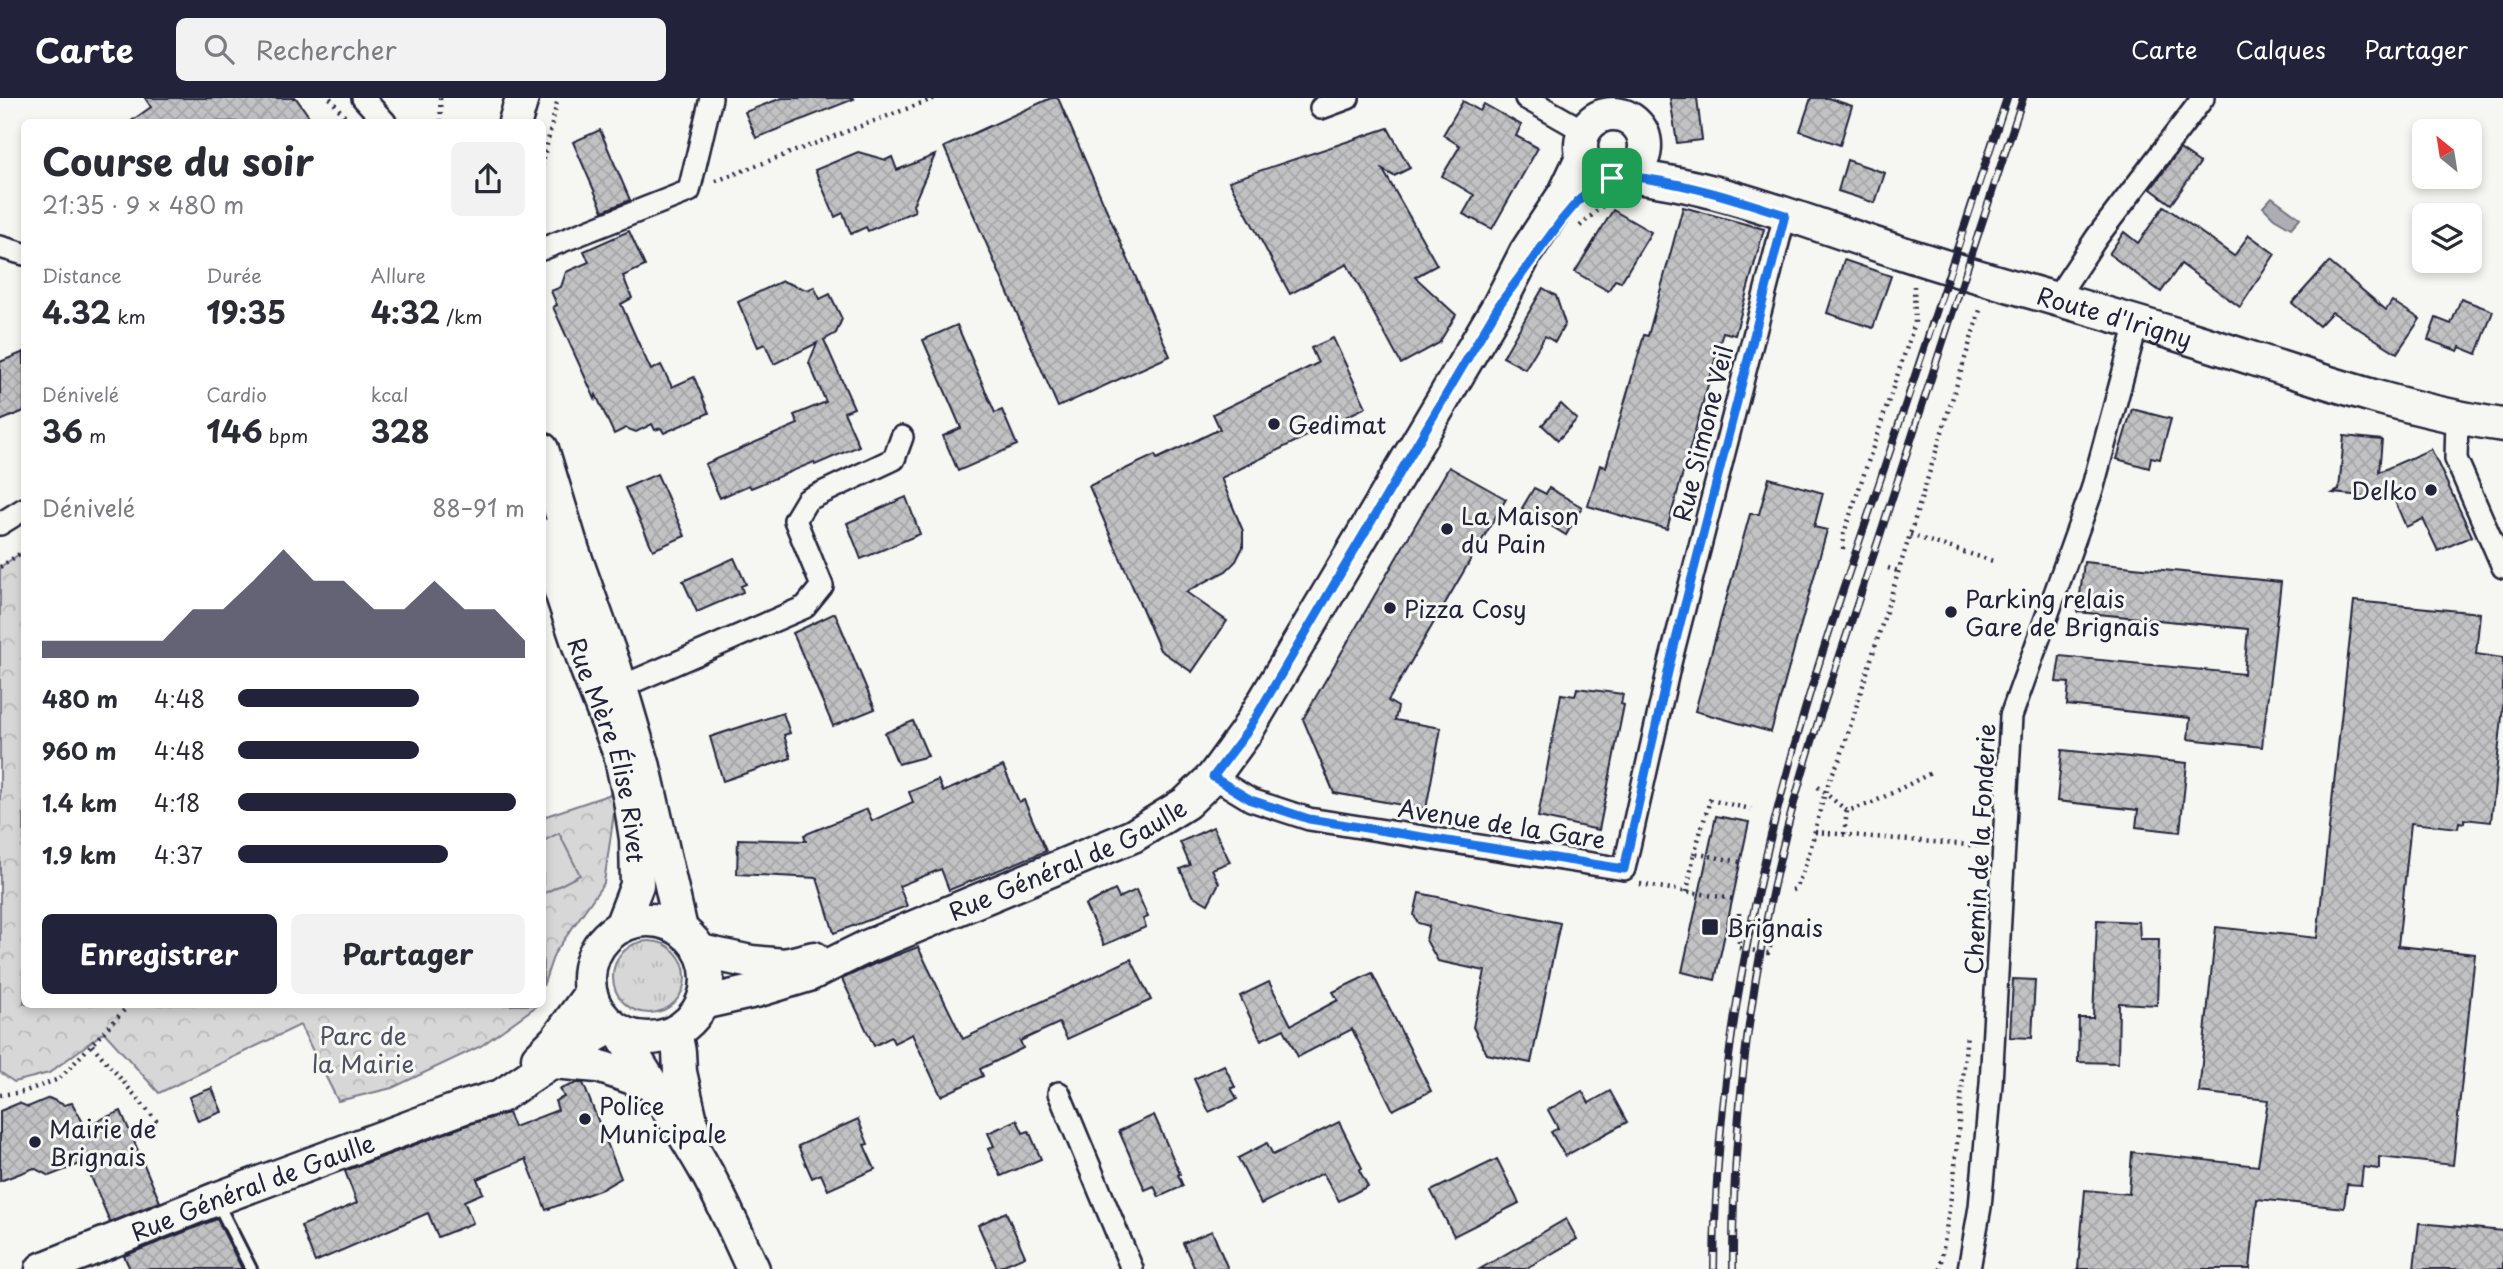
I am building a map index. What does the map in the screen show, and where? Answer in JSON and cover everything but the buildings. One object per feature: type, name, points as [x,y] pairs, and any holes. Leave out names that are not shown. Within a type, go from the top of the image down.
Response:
[{"type":"street","points":[[363,98],[382,119]]},
{"type":"street","points":[[516,119],[522,98]]},
{"type":"street","points":[[538,119],[542,98]]},
{"type":"street","points":[[546,246],[689,191],[711,98]]},
{"type":"street","points":[[1321,108],[1348,98]]},
{"type":"street","points":[[1526,98],[1595,125],[1622,114],[1641,119],[1644,155],[1633,171],[1618,177],[1594,172],[1595,125]]},
{"type":"street","points":[[2055,300],[2097,237],[2203,98]]},
{"type":"street","name":"Route d'Irigny","points":[[1641,119],[1661,157],[1673,167],[1728,196]]},
{"type":"street","name":"Rue Général de Gaulle","points":[[702,1003],[756,991],[808,975],[866,947],[1133,836],[1186,803],[1213,777],[1247,732],[1499,305],[1526,252],[1565,192],[1595,125]]},
{"type":"street","name":"Rue Général de Gaulle","points":[[1499,305],[1577,202],[1593,188],[1618,177]]},
{"type":"street","name":"Route d'Irigny","points":[[1618,177],[1650,178],[1728,196],[1989,281],[2137,323],[2390,401],[2457,419],[2503,425]]},
{"type":"street","name":"Rue Simone Veil","points":[[1670,663],[1785,215]]},
{"type":"street","points":[[0,247],[21,253]]},
{"type":"street","name":"Chemin de la Fonderie","points":[[1969,1269],[1980,1207],[1991,1084],[2011,716],[2092,489],[2137,323]]},
{"type":"street","points":[[2457,419],[2456,459],[2503,567]]},
{"type":"street","name":"Rue Mère Élise Rivet","points":[[621,687],[805,607],[822,586],[795,520],[807,500],[894,459],[902,437]]},
{"type":"street","name":"Rue Mère Élise Rivet","points":[[546,462],[573,551],[621,687],[691,940]]},
{"type":"street","points":[[0,524],[21,511]]},
{"type":"street","name":"Rue Mère Élise Rivet","points":[[546,548],[587,670],[620,754],[630,800],[636,839],[637,885],[621,926]]},
{"type":"street","name":"Avenue de la Gare","points":[[1213,777],[1251,800],[1309,819],[1624,869],[1670,663]]},
{"type":"street","points":[[616,1029],[638,1038],[657,1038],[675,1032],[691,1020],[702,1003],[707,986],[706,968],[691,940],[667,923],[636,921],[621,926],[604,938],[593,955],[588,974],[590,994],[595,1007],[616,1029],[705,1168],[753,1269]]},
{"type":"street","name":"Rue Général de Gaulle","points":[[691,940],[751,962],[785,965],[866,947]]},
{"type":"street","name":"Rue Général de Gaulle","points":[[464,1107],[527,1069],[557,1039],[590,994]]},
{"type":"street","name":"Rue Général de Gaulle","points":[[42,1269],[78,1263],[216,1199],[464,1107],[501,1096],[566,1052],[616,1029]]},
{"type":"street","points":[[675,1032],[686,1104],[705,1168]]},
{"type":"street","points":[[553,1062],[598,1066],[650,1084]]},
{"type":"street","points":[[1059,1093],[1132,1269]]},
{"type":"lane","points":[[216,1199],[251,1269]]},
{"type":"path","points":[[330,98],[347,119]]},
{"type":"path","points":[[440,98],[441,119]]},
{"type":"path","points":[[546,149],[558,98]]},
{"type":"path","points":[[689,191],[935,98]]},
{"type":"path","points":[[1843,549],[1844,533],[1915,323],[1913,257]]},
{"type":"path","points":[[1792,890],[1804,872],[1829,776],[1840,759],[1989,281]]},
{"type":"path","points":[[1910,535],[1996,562]]},
{"type":"path","points":[[0,567],[21,553]]},
{"type":"path","points":[[1888,568],[1898,571]]},
{"type":"path","points":[[1847,811],[1872,803],[1933,772]]},
{"type":"path","points":[[1818,787],[1847,811]]},
{"type":"path","points":[[1687,892],[1694,854],[1710,800],[1751,809]]},
{"type":"path","points":[[1844,835],[1847,811]]},
{"type":"path","points":[[1815,832],[1980,846]]},
{"type":"path","points":[[1694,854],[1740,862]]},
{"type":"path","points":[[1635,884],[1733,899]]},
{"type":"path","points":[[1739,913],[1739,948],[1768,953],[1779,920]]},
{"type":"path","points":[[0,1095],[23,1092],[59,1079],[126,1008]]},
{"type":"path","points":[[92,1045],[160,1125]]},
{"type":"green space","name":"Parc de la Mairie","points":[[21,553],[21,1008],[534,1008],[481,1046],[392,1088],[338,1101],[300,1025],[159,1093],[104,1032],[49,1073],[14,1082],[0,1072],[0,567]]},
{"type":"green space","points":[[617,792],[604,883],[554,954],[546,977],[546,816]]},
{"type":"green space","points":[[559,833],[580,875],[546,892],[546,840]]},
{"type":"green space","points":[[649,941],[669,947],[679,957],[685,977],[679,997],[669,1007],[649,1013],[629,1007],[619,997],[613,977],[619,957],[629,947]]},
{"type":"shaded area","points":[[2272,197],[2300,218],[2291,228],[2274,218],[2263,207]]},
{"type":"railway","points":[[1714,1269],[1720,1143],[1734,1017],[1772,831],[1824,647],[2007,98]]},
{"type":"railway","points":[[1733,1269],[1736,1158],[1746,1047],[1763,937],[1787,829],[1820,717],[2023,98]]},
{"type":"place","name":"Gedimat","points":[[1274,424]]},
{"type":"place","name":"Delko","points":[[2431,490]]},
{"type":"place","name":"La Maison du Pain","points":[[1447,529]]},
{"type":"place","name":"Pizza Cosy","points":[[1390,608]]},
{"type":"place","name":"Parking relais Gare de Brignais","points":[[1951,612]]},
{"type":"place","name":"Brignais","points":[[1710,927]]},
{"type":"place","name":"Police Municipale","points":[[585,1119]]},
{"type":"place","name":"Mairie de Brignais","points":[[35,1142]]},
{"type":"route","points":[[1612,178],[1650,178],[1728,196],[1785,215],[1670,663],[1624,869],[1309,819],[1251,800],[1213,777],[1247,732],[1499,305],[1577,202],[1593,188],[1612,178]]}]
